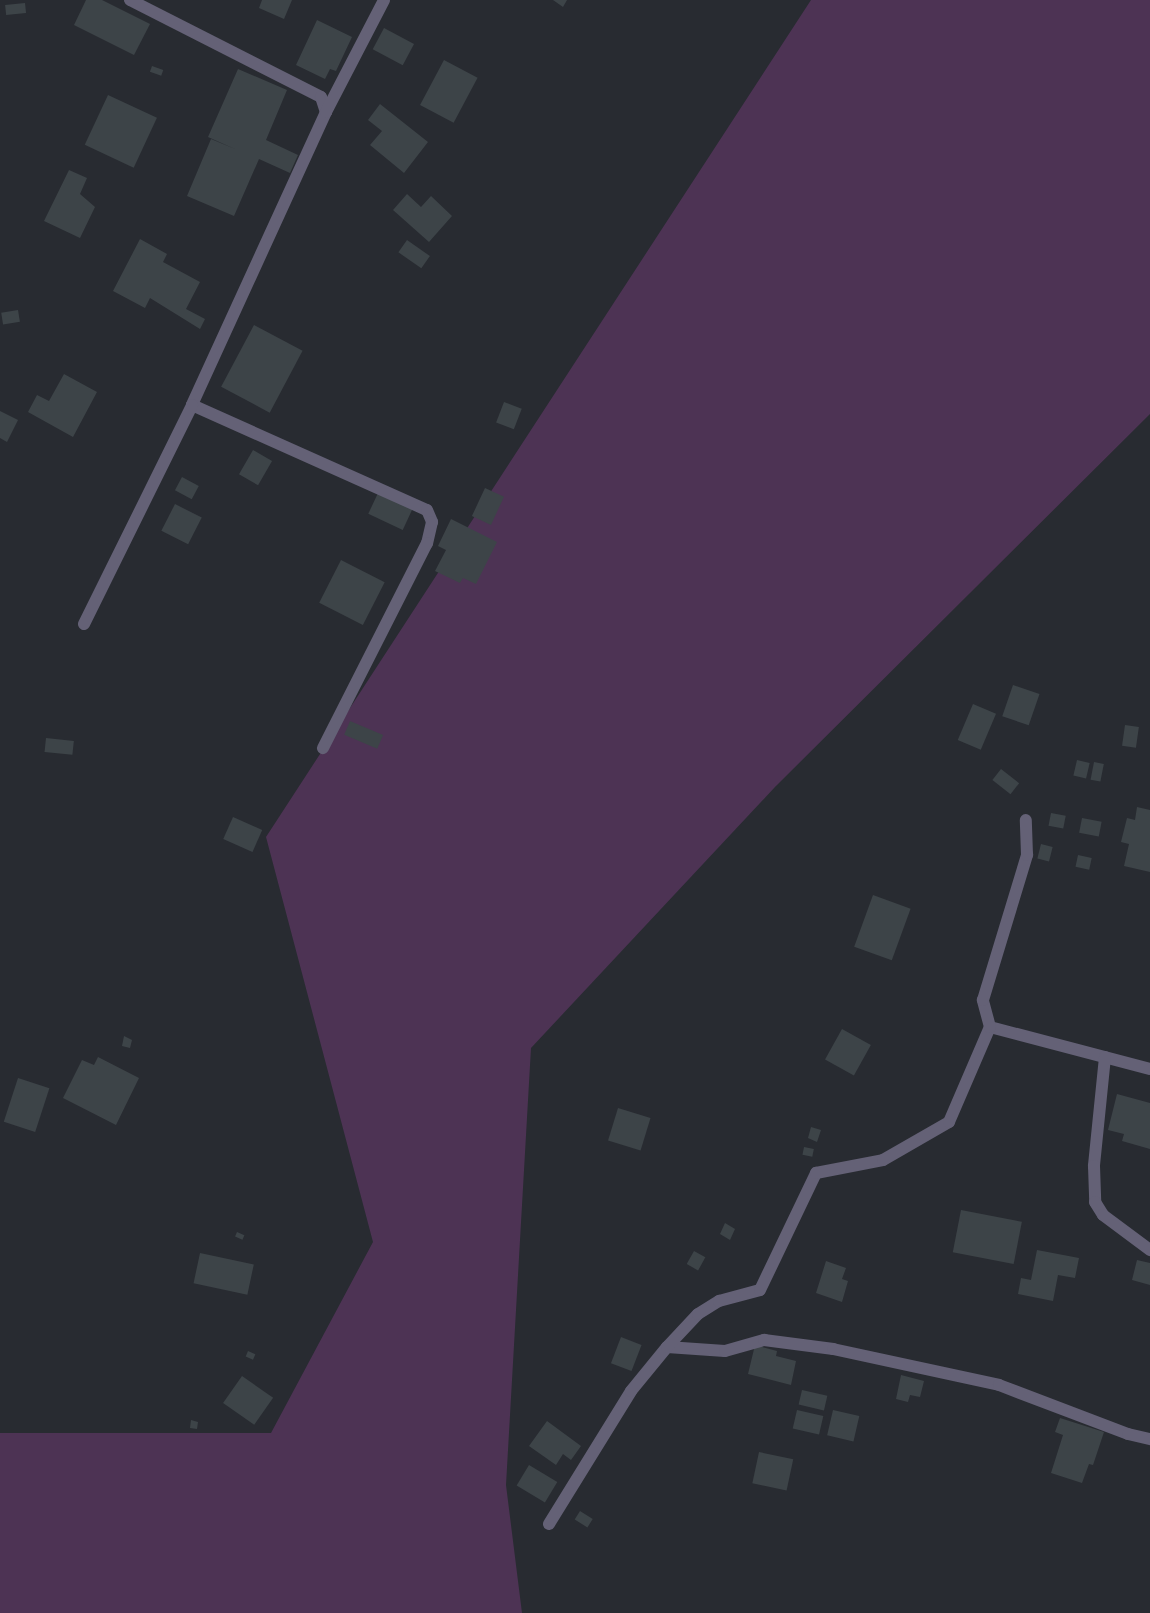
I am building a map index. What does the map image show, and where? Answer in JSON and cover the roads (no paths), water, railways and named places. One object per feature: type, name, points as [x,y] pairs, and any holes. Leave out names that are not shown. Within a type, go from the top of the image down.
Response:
[{"type":"street","points":[[130,0],[321,97],[326,112]]},
{"type":"street","points":[[84,624],[192,405],[326,112],[384,0]]},
{"type":"street","points":[[192,405],[427,510],[432,522],[426,543],[323,748]]},
{"type":"street","points":[[549,1524],[631,1391],[667,1347],[698,1314],[719,1301],[760,1290],[816,1173],[883,1160],[949,1122],[990,1027],[983,1000],[1027,856],[1026,820]]},
{"type":"street","points":[[990,1027],[1150,1069]]},
{"type":"street","points":[[1105,1057],[1094,1166],[1095,1202],[1103,1215],[1150,1250]]},
{"type":"street","points":[[667,1347],[725,1351],[764,1340],[832,1349],[999,1384],[1128,1434],[1150,1439]]}]
